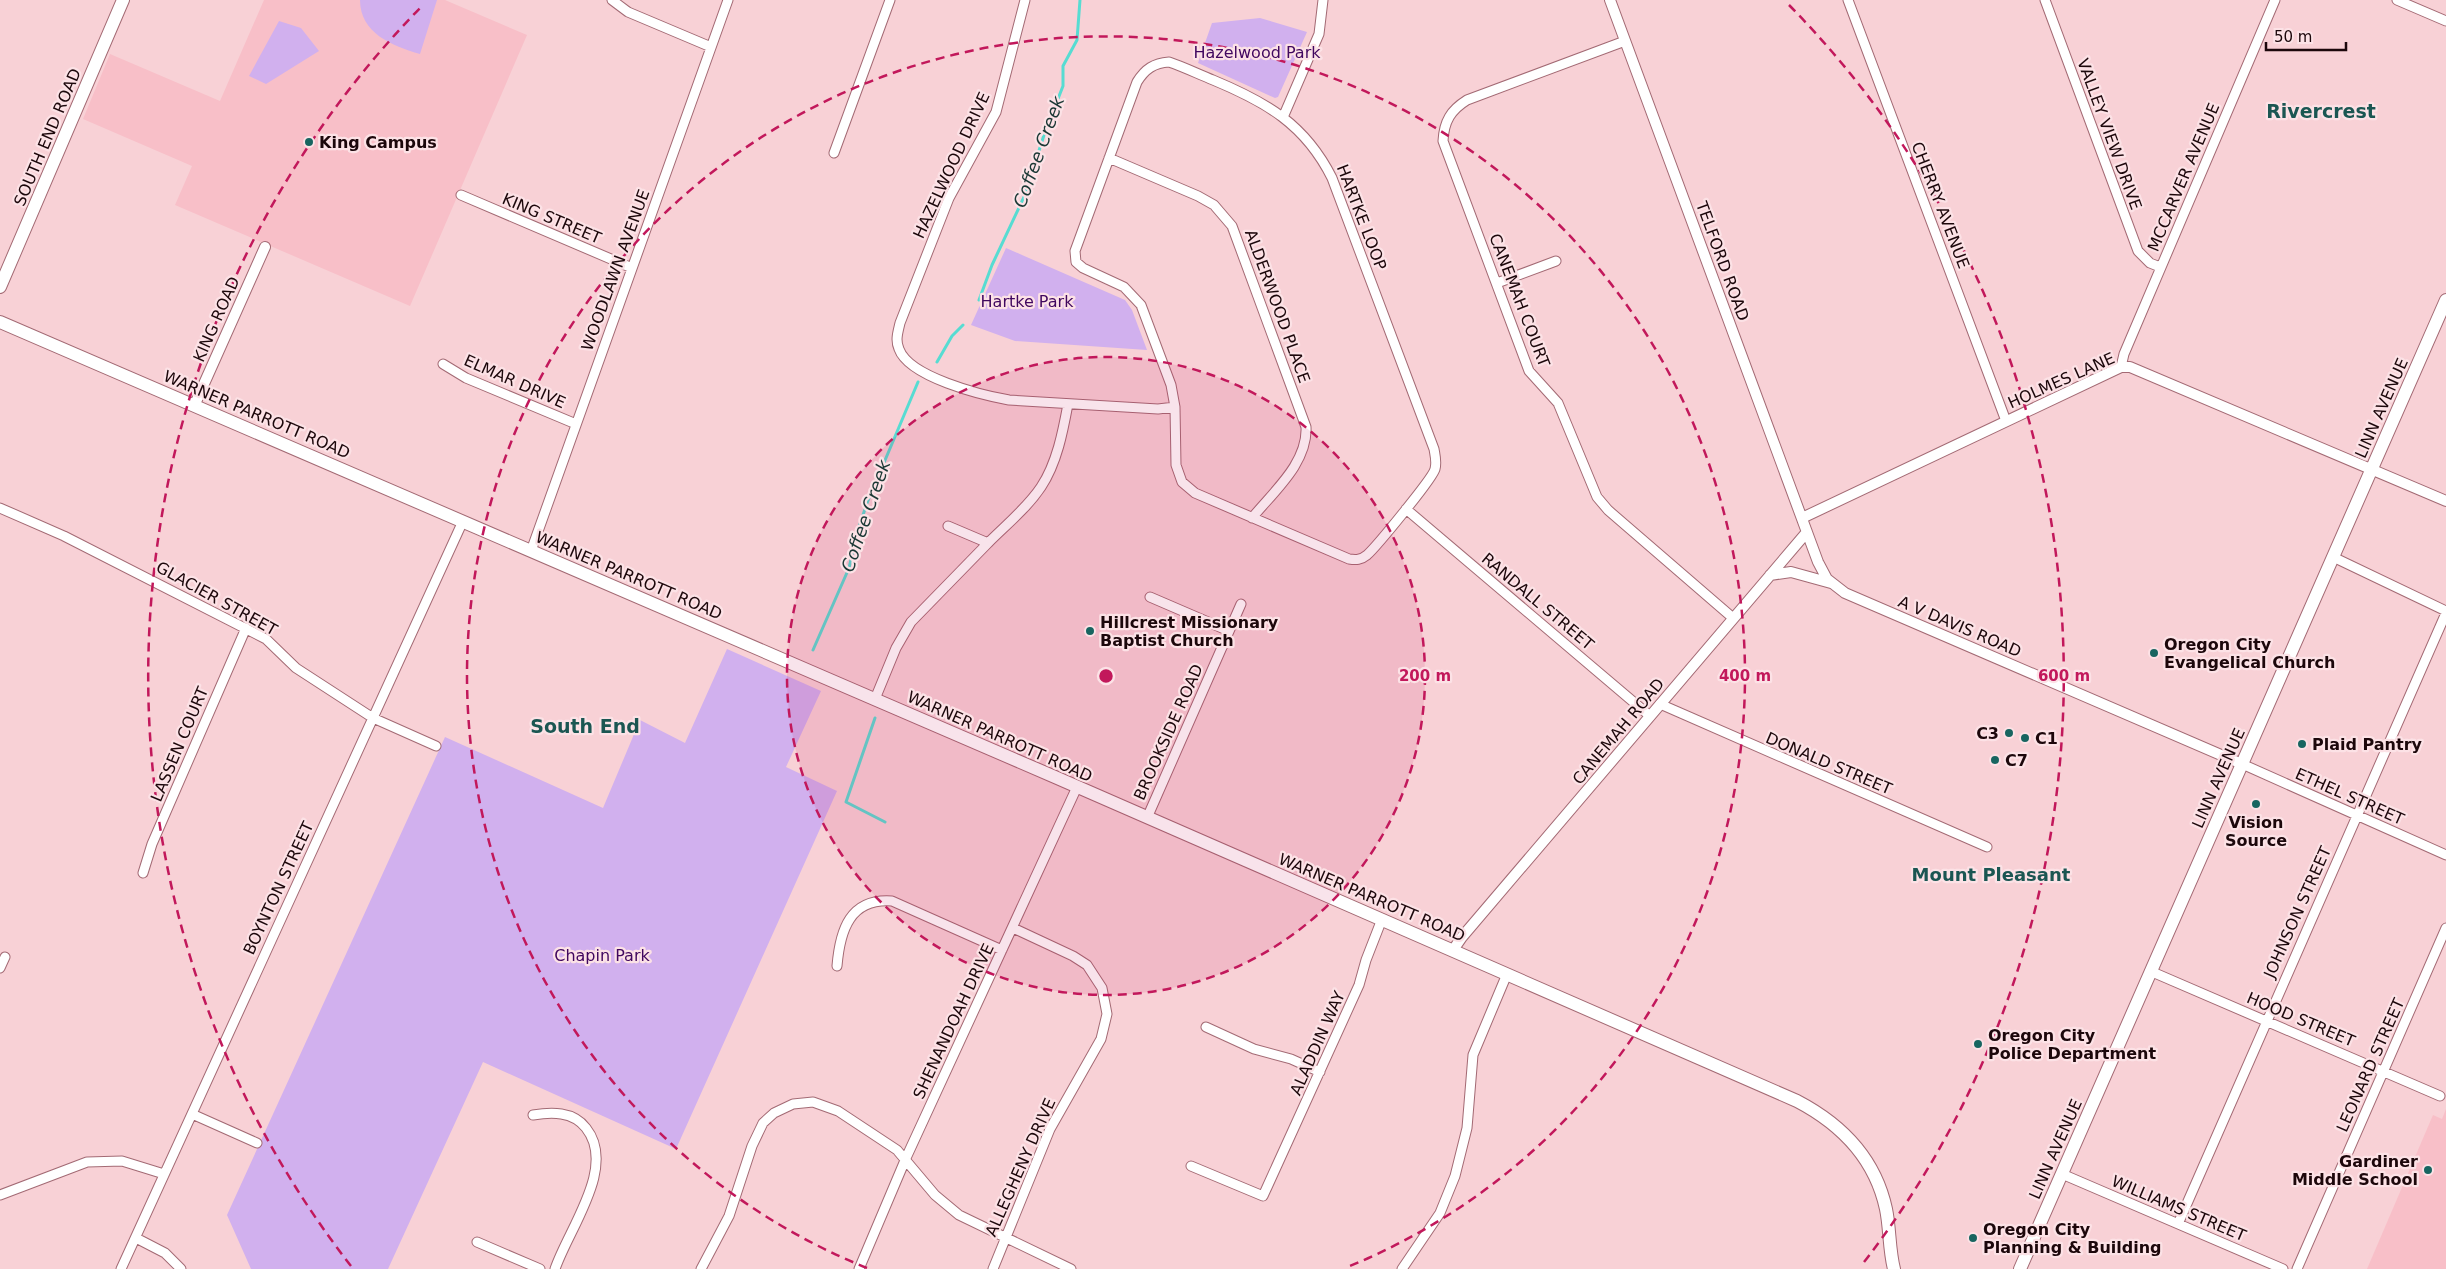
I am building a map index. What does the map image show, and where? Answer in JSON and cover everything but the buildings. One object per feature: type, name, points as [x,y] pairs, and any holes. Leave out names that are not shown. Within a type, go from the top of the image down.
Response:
[{"type":"main road","name":"SOUTH END ROAD","points":[[0,288],[123,0]]},
{"type":"main road","name":"LINN AVENUE","points":[[2020,1269],[2444,308]]},
{"type":"main road","name":"WARNER PARROTT ROAD","points":[[0,322],[195,404],[1779,1092],[1823,1116],[1854,1143],[1865,1158],[1877,1180],[1885,1207],[1894,1269]]},
{"type":"street","points":[[612,0],[628,12],[711,47]]},
{"type":"street","name":"WOODLAWN AVENUE","points":[[531,550],[728,0]]},
{"type":"street","points":[[834,153],[890,0]]},
{"type":"street","name":"HAZELWOOD DRIVE","points":[[1025,0],[996,112],[949,198],[900,323],[896,341],[904,359],[911,366],[961,388],[988,397],[1009,400],[1158,409],[1175,407]]},
{"type":"street","points":[[1284,115],[1319,34],[1324,0]]},
{"type":"street","name":"TELFORD ROAD","points":[[1610,0],[1807,532]]},
{"type":"street","name":"CHERRY AVENUE","points":[[1848,0],[2006,421]]},
{"type":"street","name":"VALLEY VIEW DRIVE","points":[[2044,0],[2138,252],[2150,263],[2160,267]]},
{"type":"street","name":"MCCARVER AVENUE","points":[[2121,367],[2124,354],[2160,267],[2275,0]]},
{"type":"street","points":[[2398,0],[2418,4],[2446,20]]},
{"type":"street","name":"CANEMAH COURT","points":[[1626,41],[1467,100],[1456,106],[1448,117],[1443,141],[1529,371],[1558,403],[1597,497],[1608,510],[1733,618]]},
{"type":"street","name":"HARTKE LOOP","points":[[1158,63],[1175,64],[1220,82],[1262,102],[1284,115],[1313,146],[1324,161],[1434,449],[1435,470],[1406,509],[1366,555],[1357,560],[1348,559],[1195,493],[1182,482],[1176,465],[1175,407],[1165,366],[1141,305],[1124,287],[1083,268],[1076,262],[1075,252],[1109,158],[1137,82],[1146,70],[1158,63]]},
{"type":"street","name":"ALDERWOOD PLACE","points":[[1109,158],[1198,196],[1214,205],[1232,226],[1306,427],[1307,438],[1300,459],[1252,518]]},
{"type":"street","name":"KING STREET","points":[[462,195],[632,268]]},
{"type":"street","name":"KING ROAD","points":[[195,404],[265,247]]},
{"type":"street","points":[[1497,283],[1556,261]]},
{"type":"street","name":"ELMAR DRIVE","points":[[443,364],[466,378],[576,424]]},
{"type":"street","name":"HOLMES LANE","points":[[1802,518],[2121,367],[2130,367],[2446,501]]},
{"type":"street","points":[[875,699],[896,648],[911,622],[1042,486],[1059,446],[1068,404]]},
{"type":"street","name":"GLACIER STREET","points":[[0,508],[64,536],[246,628],[270,643],[302,672],[373,718],[436,746]]},
{"type":"street","name":"RANDALL STREET","points":[[1406,509],[1650,716]]},
{"type":"street","name":"BOYNTON STREET","points":[[122,1269],[463,521]]},
{"type":"street","points":[[948,526],[988,543]]},
{"type":"street","points":[[1807,532],[1821,569],[1831,583]]},
{"type":"street","name":"CANEMAH ROAD","points":[[1453,950],[1462,937],[1807,532]]},
{"type":"street","points":[[2333,557],[2446,612]]},
{"type":"street","name":"A V DAVIS ROAD","points":[[1770,575],[1791,572],[1831,583],[1860,599],[2242,764]]},
{"type":"street","points":[[1150,597],[1229,631]]},
{"type":"street","name":"BROOKSIDE ROAD","points":[[1147,818],[1241,604]]},
{"type":"street","name":"JOHNSON STREET","points":[[2178,1224],[2446,612]]},
{"type":"street","name":"LASSEN COURT","points":[[143,873],[152,844],[213,708],[216,694],[246,628]]},
{"type":"street","name":"DONALD STREET","points":[[1660,704],[1987,847]]},
{"type":"street","name":"ETHEL STREET","points":[[2242,764],[2446,855]]},
{"type":"street","name":"SHENANDOAH DRIVE","points":[[859,1269],[906,1158],[1077,787]]},
{"type":"street","points":[[837,966],[839,944],[852,914],[868,903],[879,900],[892,901],[1002,950]]},
{"type":"street","name":"ALADDIN WAY","points":[[1192,1166],[1263,1196],[1359,985],[1366,960],[1382,919]]},
{"type":"street","name":"ALLEGHENY DRIVE","points":[[993,1269],[1050,1130],[1101,1038],[1107,1014],[1102,988],[1087,966],[1073,956],[1013,928]]},
{"type":"street","name":"LEONARD STREET","points":[[2297,1269],[2446,928]]},
{"type":"street","points":[[0,968],[5,957]]},
{"type":"street","name":"HOOD STREET","points":[[2150,971],[2440,1096]]},
{"type":"street","points":[[1402,1269],[1440,1213],[1455,1176],[1467,1128],[1473,1055],[1507,974]]},
{"type":"street","points":[[1206,1027],[1254,1049],[1291,1059],[1320,1072]]},
{"type":"street","points":[[701,1269],[729,1216],[756,1136],[763,1123],[774,1112],[793,1104],[813,1102],[826,1105],[838,1111],[906,1158],[924,1184],[946,1206],[973,1224],[1071,1269]]},
{"type":"street","points":[[533,1115],[550,1112],[571,1117],[583,1124],[593,1137],[597,1148],[598,1164],[594,1180],[555,1269]]},
{"type":"street","points":[[192,1114],[257,1144]]},
{"type":"street","points":[[0,1195],[87,1162],[122,1161],[164,1174]]},
{"type":"street","name":"WILLIAMS STREET","points":[[2062,1174],[2283,1269]]},
{"type":"street","points":[[136,1238],[165,1253],[182,1269]]},
{"type":"street","points":[[477,1242],[540,1269]]},
{"type":"shaded area","name":"King Campus","points":[[264,0],[445,0],[527,35],[410,306],[175,205],[192,166],[83,119],[110,54],[220,101]]},
{"type":"shaded area","name":"Gardiner Middle School","points":[[2446,1109],[2446,1269],[2367,1269],[2433,1115],[2442,1119]]},
{"type":"green space","points":[[360,0],[437,0],[420,54],[389,42],[372,29],[365,21],[361,11]]},
{"type":"green space","name":"Hazelwood Park","points":[[1260,18],[1307,32],[1278,97],[1275,98],[1198,63],[1212,23]]},
{"type":"green space","points":[[279,21],[301,28],[319,51],[266,84],[249,76]]},
{"type":"green space","name":"Hartke Park","points":[[1006,248],[1125,300],[1132,310],[1147,350],[1015,341],[971,325]]},
{"type":"green space","name":"Chapin Park","points":[[727,649],[821,691],[786,767],[837,791],[676,1149],[483,1062],[388,1269],[251,1269],[227,1215],[445,737],[603,808],[640,720],[685,743]]},
{"type":"waterway","name":"Coffee Creek","points":[[979,300],[992,265],[1024,197],[1045,132],[1063,86],[1063,66],[1077,40],[1080,0]]},
{"type":"waterway","name":"Coffee Creek","points":[[937,362],[952,336],[963,325]]},
{"type":"waterway","name":"Coffee Creek","points":[[813,650],[849,568],[857,533],[867,503],[918,382]]},
{"type":"waterway","name":"Coffee Creek","points":[[875,718],[846,802],[885,822]]},
{"type":"place","name":"King Campus","points":[[309,142]]},
{"type":"place","name":"Hillcrest Missionary Baptist Church","points":[[1090,631]]},
{"type":"place","name":"Oregon City Evangelical Church","points":[[2154,653]]},
{"type":"place","name":"C3","points":[[2009,733]]},
{"type":"place","name":"C1","points":[[2025,738]]},
{"type":"place","name":"Plaid Pantry","points":[[2302,744]]},
{"type":"place","name":"C7","points":[[1995,760]]},
{"type":"place","name":"Vision Source","points":[[2256,804]]},
{"type":"place","name":"Oregon City Police Department","points":[[1978,1044]]},
{"type":"place","name":"Gardiner Middle School","points":[[2428,1170]]},
{"type":"place","name":"Oregon City Planning & Building","points":[[1973,1238]]},
{"type":"district","name":"Rivercrest","points":[[2321,111]]},
{"type":"district","name":"South End","points":[[585,726]]},
{"type":"district","name":"Mount Pleasant","points":[[1991,875]]}]
